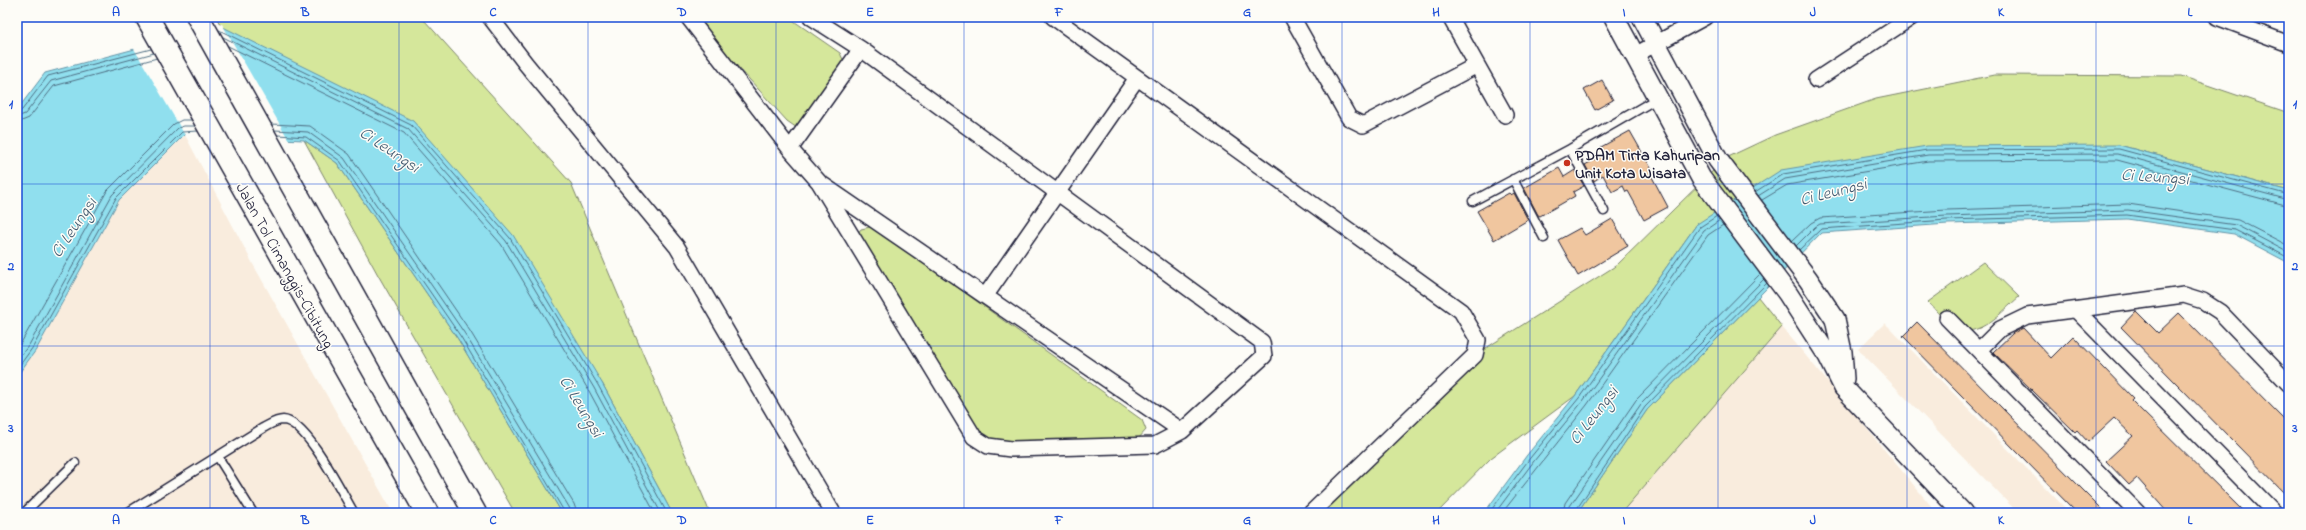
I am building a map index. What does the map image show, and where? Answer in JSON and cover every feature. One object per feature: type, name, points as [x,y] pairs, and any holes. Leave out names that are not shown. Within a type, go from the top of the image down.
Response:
[{"type":"highway","name":"Jalan Tol Cimanggis–Cibitung","points":[[147,17],[426,513]]},
{"type":"highway","points":[[198,17],[475,513]]},
{"type":"street","points":[[490,17],[526,64],[677,247],[833,513]]},
{"type":"street","points":[[688,17],[790,149],[819,182],[974,437],[988,446],[1027,449],[1155,445],[1182,431],[1264,356],[1262,342],[861,49],[811,17]]},
{"type":"street","points":[[1053,17],[1461,311],[1478,340],[1475,355],[1311,513]]},
{"type":"street","points":[[1292,17],[1349,118],[1363,125],[1477,65]]},
{"type":"street","points":[[1450,17],[1504,115]]},
{"type":"street","points":[[1614,17],[1701,178],[1788,294],[1828,356],[1844,388],[1963,513]]},
{"type":"street","points":[[1642,17],[1718,160],[1808,279],[1835,319],[1842,352],[1844,388]]},
{"type":"street","points":[[1635,55],[1705,17]]},
{"type":"street","points":[[1816,80],[1912,17]]},
{"type":"street","points":[[2217,17],[2289,44]]},
{"type":"street","points":[[790,149],[861,49]]},
{"type":"street","points":[[986,295],[1056,192],[1137,78]]},
{"type":"street","points":[[819,182],[986,295],[1182,431]]},
{"type":"street","points":[[1979,350],[2000,329],[2027,316],[2184,295],[2203,301],[2220,312],[2289,384]]},
{"type":"street","points":[[2076,310],[2275,513]]},
{"type":"street","points":[[1948,318],[2138,513]]},
{"type":"lane","points":[[1473,201],[1658,98]]},
{"type":"lane","points":[[1570,148],[1604,211]]},
{"type":"lane","points":[[1513,180],[1544,238]]},
{"type":"lane","points":[[127,513],[276,421],[288,421],[302,430],[323,460],[354,513]]},
{"type":"lane","points":[[218,457],[253,513]]},
{"type":"lane","points":[[24,513],[75,463]]},
{"type":"shaded area","points":[[185,135],[254,266],[393,513],[17,513],[17,376],[36,350],[119,200]]},
{"type":"shaded area","points":[[1885,323],[2070,513],[2018,513],[1858,349]]},
{"type":"shaded area","points":[[1782,327],[1937,513],[1621,513]]},
{"type":"green space","points":[[216,17],[415,17],[425,21],[571,183],[710,513],[672,513],[602,383],[221,26]]},
{"type":"green space","points":[[693,17],[788,17],[840,53],[845,64],[797,128],[787,121]]},
{"type":"green space","points":[[1994,75],[2181,76],[2289,113],[2289,191],[2119,145],[1697,224],[1575,396],[1491,458],[1437,513],[1311,513],[1475,355],[1617,265],[1726,158],[1775,135],[1876,99]]},
{"type":"green space","points":[[304,140],[337,163],[458,339],[562,513],[515,513],[378,275]]},
{"type":"green space","points":[[870,227],[879,231],[1142,420],[1146,430],[1138,439],[993,442],[982,437],[856,235],[861,229]]},
{"type":"green space","points":[[1983,262],[2019,297],[1998,316],[1981,327],[1964,331],[1955,328],[1944,320],[1928,302]]},
{"type":"green space","points":[[1758,297],[1782,327],[1621,513],[1577,513],[1647,410]]},
{"type":"water","name":"Ci Leungsi","points":[[221,26],[413,121],[513,235],[602,383],[672,513],[562,513],[458,339],[337,163],[304,140],[184,135],[119,200],[36,350],[17,376],[17,110],[45,73]]},
{"type":"water","name":"Ci Leungsi","points":[[2119,145],[2289,191],[2289,263],[2234,234],[2127,219],[1948,224],[1821,233],[1647,410],[1577,513],[1484,513],[1527,455],[1575,396],[1697,224],[1781,170],[1927,146]]},
{"type":"pier","points":[[222,24],[290,142],[186,137],[133,47]]},
{"type":"building","points":[[1602,80],[1613,100],[1595,110],[1584,90]]},
{"type":"building","points":[[1630,131],[1655,175],[1652,177],[1668,207],[1644,220],[1628,191],[1626,192],[1623,186],[1612,192],[1603,175],[1594,181],[1585,165],[1604,154],[1601,147]]},
{"type":"building","points":[[1559,168],[1564,177],[1575,170],[1584,186],[1573,192],[1575,196],[1540,216],[1538,215],[1524,188]]},
{"type":"building","points":[[1509,193],[1511,195],[1514,193],[1528,220],[1494,240],[1477,211]]},
{"type":"building","points":[[1612,219],[1628,246],[1578,276],[1558,240],[1580,228],[1585,235]]},
{"type":"building","points":[[2136,311],[2158,333],[2179,313],[2289,424],[2289,498],[2121,327]]},
{"type":"building","points":[[1917,322],[2106,513],[2077,513],[1903,336]]},
{"type":"building","points":[[2023,328],[2051,358],[2073,336],[2133,398],[2131,400],[2245,513],[2168,513],[2137,478],[2129,485],[2106,461],[2133,436],[2114,418],[2088,442],[2077,430],[2075,432],[1993,352],[2013,333]]},
{"type":"place","name":"PDAM Tirta Kahuripan Unit Kota Wisata","points":[[1567,163]]}]
